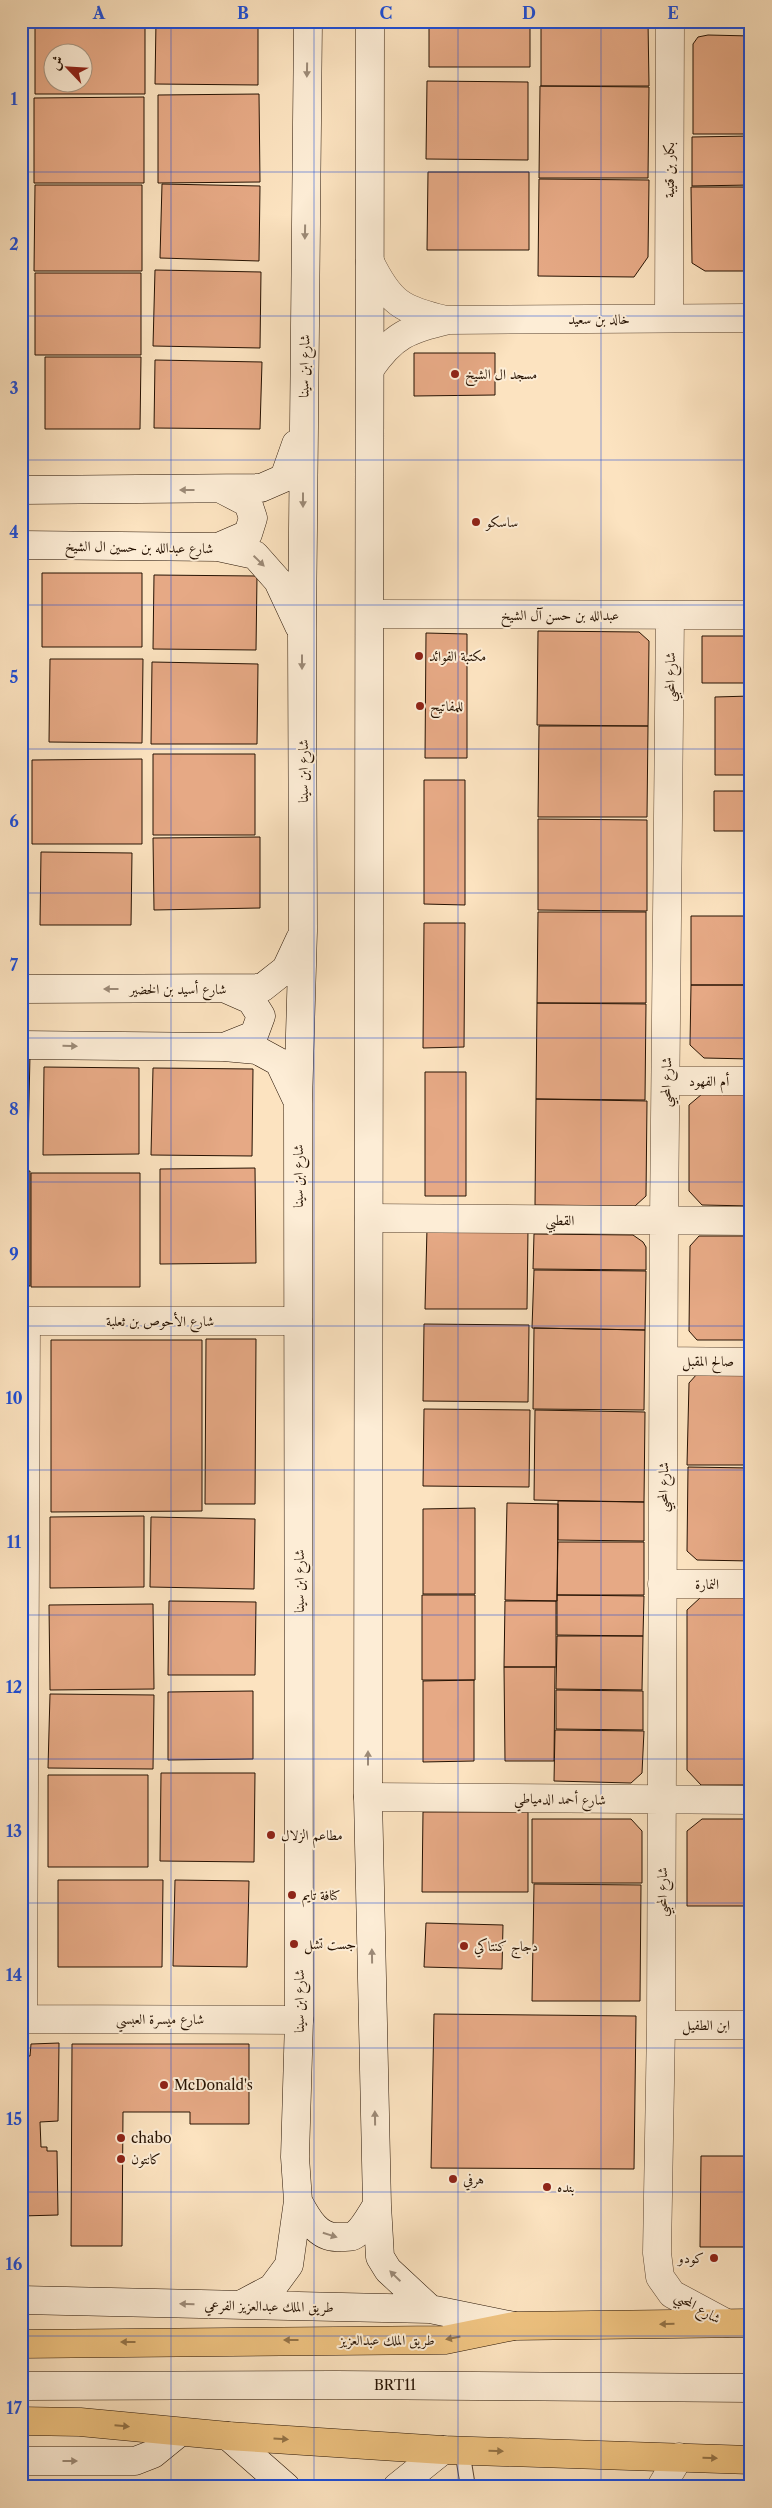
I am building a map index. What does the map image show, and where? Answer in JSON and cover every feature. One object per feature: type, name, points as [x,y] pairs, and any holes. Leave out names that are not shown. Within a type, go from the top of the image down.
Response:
[{"type":"main road","name":"طريق الملك عبدالعزيز","points":[[21,2344],[445,2340],[514,2326],[738,2323]]},
{"type":"main road","points":[[21,2421],[80,2422],[228,2436],[453,2450],[751,2460]]},
{"type":"street","name":"شارع ابن سينا","points":[[240,2305],[272,2288],[289,2265],[298,2202],[295,2156],[300,2020],[298,1103],[304,931],[302,631],[308,21]]},
{"type":"street","points":[[370,21],[368,1797],[377,2205],[380,2257],[388,2270],[430,2309]]},
{"type":"street","name":"بكار بن قتيبة","points":[[669,318],[670,21]]},
{"type":"street","name":"خالد بن سعيد","points":[[370,262],[383,288],[399,304],[420,314],[448,320],[751,318]]},
{"type":"street","name":"خالد بن سعيد","points":[[370,369],[384,348],[399,337],[423,326],[448,320]]},
{"type":"street","points":[[21,490],[223,490],[261,488],[284,478],[303,427]]},
{"type":"street","points":[[218,547],[248,534],[253,518],[248,503],[223,490]]},
{"type":"street","name":"شارع عبدالله بن حسين ال الشيخ","points":[[21,545],[218,547],[255,555],[278,581],[302,631]]},
{"type":"street","name":"عبدالله بن حسن آل الشيخ","points":[[370,614],[751,615]]},
{"type":"street","name":"شارع المحبي","points":[[670,615],[664,1221],[663,1800],[657,2253],[660,2277],[672,2294],[738,2323]]},
{"type":"street","name":"شارع أسيد بن الخضير","points":[[21,989],[262,988],[286,969],[304,931]]},
{"type":"street","points":[[224,1047],[254,1035],[262,1016],[251,1000],[226,989]]},
{"type":"street","points":[[21,1045],[224,1047],[257,1050],[279,1062],[298,1103]]},
{"type":"street","name":"أم الفهود","points":[[666,1081],[751,1080]]},
{"type":"street","name":"القطبي","points":[[369,1218],[751,1220]]},
{"type":"street","points":[[22,2019],[24,1321]]},
{"type":"street","name":"شارع الأحوص بن ثعلبة","points":[[24,1321],[298,1321]]},
{"type":"street","name":"صالح المقبل","points":[[664,1361],[751,1362]]},
{"type":"street","name":"النمارة","points":[[662,1584],[751,1584]]},
{"type":"street","name":"شارع أحمد الدمياطي","points":[[368,1797],[751,1800]]},
{"type":"street","name":"شارع ميسرة العبسي","points":[[22,2019],[300,2020]]},
{"type":"street","name":"ابن الطفيل","points":[[661,2025],[751,2025]]},
{"type":"street","points":[[298,2202],[308,2220],[320,2232],[336,2238],[351,2237],[357,2233],[377,2205]]},
{"type":"street","name":"طريق الملك عبدالعزيز الفرعي","points":[[21,2300],[430,2309],[514,2326]]},
{"type":"street","name":"BRT11","points":[[27,2386],[751,2388]]},
{"type":"street","points":[[21,2461],[135,2461],[153,2454],[180,2432]]},
{"type":"street","points":[[228,2436],[286,2487]]},
{"type":"street","points":[[397,2487],[453,2450]]},
{"type":"street","points":[[661,2487],[679,2457]]},
{"type":"lane","points":[[453,2450],[468,2487]]},
{"type":"building","points":[[35,21],[145,21],[145,94],[35,94]]},
{"type":"building","points":[[156,21],[258,21],[258,85],[155,84]]},
{"type":"building","points":[[429,21],[530,21],[530,67],[429,67]]},
{"type":"building","points":[[541,21],[648,21],[649,86],[541,86]]},
{"type":"building","points":[[708,35],[751,36],[751,134],[693,134],[693,44],[698,37]]},
{"type":"building","points":[[427,81],[528,82],[528,160],[426,159]]},
{"type":"building","points":[[540,86],[649,87],[648,178],[539,178]]},
{"type":"building","points":[[259,94],[260,182],[158,183],[158,95]]},
{"type":"building","points":[[144,97],[144,183],[34,183],[34,98]]},
{"type":"building","points":[[751,136],[751,185],[692,186],[692,137]]},
{"type":"building","points":[[428,172],[529,172],[529,250],[427,250]]},
{"type":"building","points":[[539,179],[649,180],[648,257],[634,277],[538,276]]},
{"type":"building","points":[[162,184],[260,186],[259,261],[160,258]]},
{"type":"building","points":[[35,185],[142,185],[142,271],[34,271]]},
{"type":"building","points":[[691,187],[751,187],[751,271],[705,271],[692,263]]},
{"type":"building","points":[[155,270],[261,272],[260,348],[153,346]]},
{"type":"building","points":[[35,273],[141,273],[141,355],[35,355]]},
{"type":"building","name":"مسجد ال الشيخ","points":[[414,353],[495,353],[495,395],[414,396]]},
{"type":"building","points":[[45,357],[141,357],[140,429],[45,429]]},
{"type":"building","points":[[155,360],[262,362],[260,429],[154,428]]},
{"type":"building","points":[[42,573],[142,573],[142,647],[42,647]]},
{"type":"building","points":[[154,575],[257,576],[256,650],[153,649]]},
{"type":"building","points":[[538,631],[639,632],[649,641],[648,726],[537,725]]},
{"type":"building","points":[[426,633],[467,634],[467,758],[425,758]]},
{"type":"building","points":[[702,636],[751,636],[751,683],[702,683]]},
{"type":"building","points":[[50,659],[143,659],[142,743],[49,742]]},
{"type":"building","points":[[152,662],[258,664],[257,744],[151,744]]},
{"type":"building","points":[[751,696],[751,775],[715,775],[715,697]]},
{"type":"building","points":[[539,726],[648,726],[647,817],[538,817]]},
{"type":"building","points":[[153,754],[255,754],[255,835],[153,835]]},
{"type":"building","points":[[142,759],[142,844],[32,844],[32,760]]},
{"type":"building","points":[[424,780],[465,780],[465,905],[424,904]]},
{"type":"building","points":[[714,791],[751,791],[751,831],[714,831]]},
{"type":"building","points":[[538,819],[647,820],[647,911],[538,910]]},
{"type":"building","points":[[260,837],[260,908],[154,910],[153,838]]},
{"type":"building","points":[[41,852],[132,853],[131,925],[40,925]]},
{"type":"building","points":[[538,912],[646,912],[646,1003],[537,1003]]},
{"type":"building","points":[[691,916],[751,916],[751,985],[691,985]]},
{"type":"building","points":[[424,923],[465,923],[464,1047],[423,1048]]},
{"type":"building","points":[[691,985],[751,985],[751,1059],[704,1058],[690,1045]]},
{"type":"building","points":[[537,1003],[646,1004],[645,1100],[536,1099]]},
{"type":"building","points":[[21,1055],[30,1055],[28,1147],[21,1146]]},
{"type":"building","points":[[44,1067],[139,1068],[139,1154],[43,1155]]},
{"type":"building","points":[[153,1068],[253,1069],[252,1156],[151,1155]]},
{"type":"building","points":[[425,1072],[466,1072],[466,1196],[425,1196]]},
{"type":"building","points":[[702,1094],[751,1094],[751,1206],[702,1205],[689,1191],[689,1105]]},
{"type":"building","points":[[536,1099],[647,1101],[646,1196],[635,1206],[535,1205]]},
{"type":"building","points":[[255,1168],[256,1263],[160,1264],[160,1169]]},
{"type":"building","points":[[21,1171],[30,1171],[30,1286],[21,1286]]},
{"type":"building","points":[[31,1173],[140,1173],[140,1287],[31,1287]]},
{"type":"building","points":[[427,1228],[528,1229],[527,1309],[425,1309]]},
{"type":"building","points":[[534,1234],[633,1235],[643,1242],[646,1247],[646,1270],[533,1269]]},
{"type":"building","points":[[699,1236],[751,1236],[751,1340],[697,1340],[689,1331],[690,1246]]},
{"type":"building","points":[[534,1270],[646,1271],[645,1330],[532,1328]]},
{"type":"building","points":[[424,1324],[529,1325],[528,1402],[423,1401]]},
{"type":"building","points":[[534,1328],[645,1330],[644,1410],[533,1409]]},
{"type":"building","points":[[206,1339],[256,1339],[255,1504],[205,1504]]},
{"type":"building","points":[[51,1340],[202,1340],[202,1511],[51,1512]]},
{"type":"building","points":[[697,1374],[751,1375],[751,1465],[687,1465],[689,1383]]},
{"type":"building","points":[[424,1409],[530,1410],[529,1487],[423,1486]]},
{"type":"building","points":[[535,1410],[645,1412],[644,1502],[534,1500]]},
{"type":"building","points":[[688,1467],[751,1468],[751,1561],[697,1560],[687,1551]]},
{"type":"building","points":[[558,1501],[644,1502],[644,1541],[558,1540]]},
{"type":"building","points":[[507,1503],[558,1504],[557,1601],[505,1600]]},
{"type":"building","points":[[475,1508],[475,1594],[423,1594],[423,1509]]},
{"type":"building","points":[[144,1516],[144,1587],[50,1588],[50,1517]]},
{"type":"building","points":[[151,1517],[255,1519],[254,1589],[150,1587]]},
{"type":"building","points":[[558,1542],[644,1542],[644,1595],[557,1595]]},
{"type":"building","points":[[422,1595],[475,1595],[475,1680],[422,1680]]},
{"type":"building","points":[[557,1595],[644,1596],[643,1636],[557,1635]]},
{"type":"building","points":[[701,1597],[751,1597],[751,1785],[701,1785],[687,1770],[687,1610]]},
{"type":"building","points":[[169,1601],[256,1602],[255,1675],[168,1675]]},
{"type":"building","points":[[505,1601],[556,1601],[556,1667],[504,1667]]},
{"type":"building","points":[[153,1604],[154,1689],[50,1690],[49,1605]]},
{"type":"building","points":[[557,1636],[643,1636],[642,1690],[556,1689]]},
{"type":"building","points":[[504,1667],[555,1667],[554,1761],[505,1761]]},
{"type":"building","points":[[474,1680],[474,1761],[423,1762],[423,1681]]},
{"type":"building","points":[[556,1690],[643,1691],[643,1730],[556,1729]]},
{"type":"building","points":[[253,1691],[253,1759],[168,1760],[168,1692]]},
{"type":"building","points":[[50,1694],[154,1695],[153,1769],[48,1768]]},
{"type":"building","points":[[555,1730],[644,1731],[642,1773],[631,1783],[554,1781]]},
{"type":"building","points":[[161,1773],[255,1773],[254,1862],[160,1861]]},
{"type":"building","points":[[48,1775],[148,1775],[148,1867],[48,1867]]},
{"type":"building","points":[[423,1812],[528,1812],[528,1892],[422,1892]]},
{"type":"building","points":[[532,1819],[631,1819],[642,1831],[642,1883],[532,1883]]},
{"type":"building","points":[[702,1819],[751,1819],[751,1906],[687,1906],[687,1831]]},
{"type":"building","points":[[58,1880],[163,1880],[162,1967],[58,1967]]},
{"type":"building","points":[[175,1880],[249,1881],[247,1967],[173,1966]]},
{"type":"building","points":[[534,1884],[641,1885],[640,2001],[532,2001]]},
{"type":"building","name":"دجاج كنتاكي","points":[[426,1923],[503,1925],[502,1969],[424,1967]]},
{"type":"building","points":[[434,2014],[636,2016],[634,2169],[431,2168]]},
{"type":"building","points":[[59,2043],[58,2121],[40,2122],[41,2147],[47,2147],[47,2151],[57,2151],[58,2215],[21,2216],[21,2056],[30,2056],[31,2044]]},
{"type":"building","points":[[72,2044],[249,2044],[249,2124],[190,2124],[190,2112],[123,2112],[122,2246],[71,2246]]},
{"type":"building","points":[[701,2156],[751,2156],[751,2247],[700,2247]]},
{"type":"place","name":"مسجد ال الشيخ","points":[[455,374]]},
{"type":"place","name":"ساسكو","points":[[476,522]]},
{"type":"place","name":"مكتبة الفوائد","points":[[419,656]]},
{"type":"place","name":"للمفاتيح","points":[[420,706]]},
{"type":"place","name":"مطاعم الزلال","points":[[271,1835]]},
{"type":"place","name":"كنافة تايم","points":[[292,1895]]},
{"type":"place","name":"جست تشل","points":[[294,1944]]},
{"type":"place","name":"دجاج كنتاكي","points":[[464,1946]]},
{"type":"place","name":"McDonald's","points":[[164,2085]]},
{"type":"place","name":"chabo","points":[[121,2138]]},
{"type":"place","name":"كانتون","points":[[121,2159]]},
{"type":"place","name":"هرفي","points":[[453,2179]]},
{"type":"place","name":"بنده","points":[[547,2187]]},
{"type":"place","name":"كودو","points":[[714,2258]]}]
